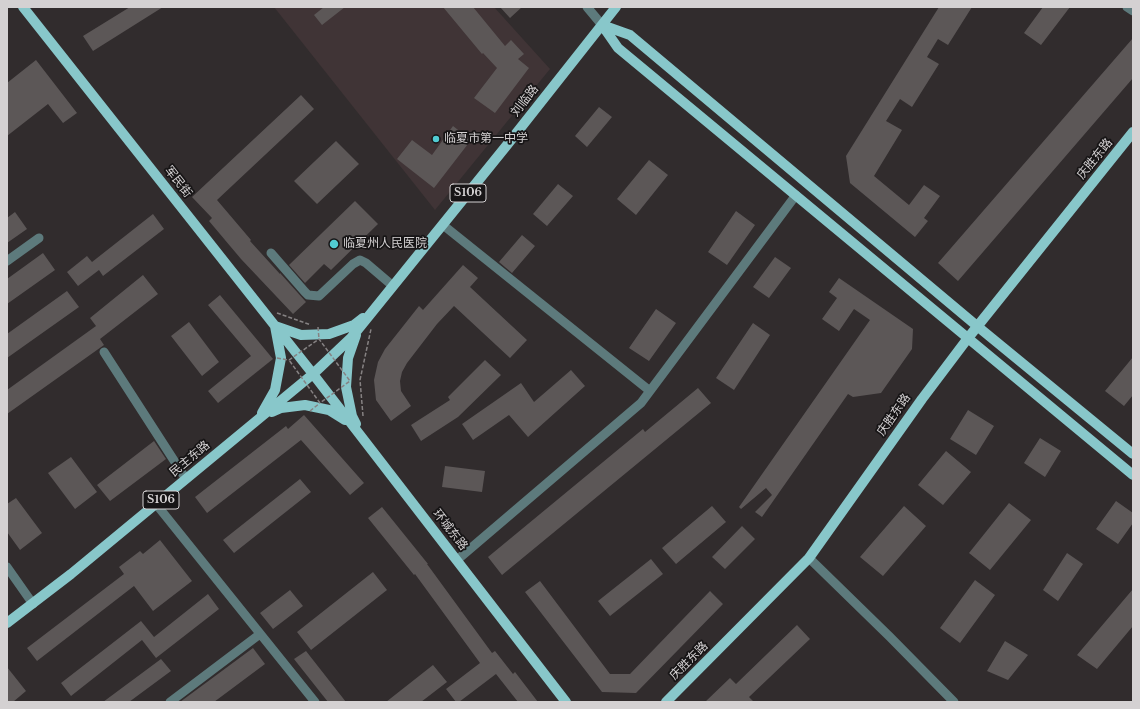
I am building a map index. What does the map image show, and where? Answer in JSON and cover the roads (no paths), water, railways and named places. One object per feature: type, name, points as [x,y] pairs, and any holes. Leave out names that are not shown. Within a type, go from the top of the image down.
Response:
[{"type":"main road","name":"军民街","points":[[23,7],[313,374]]},
{"type":"main road","name":"刘临路","points":[[313,374],[351,338],[376,308],[616,7]]},
{"type":"main road","points":[[602,25],[618,48],[1133,475]]},
{"type":"main road","points":[[602,25],[630,35],[977,326],[1133,454]]},
{"type":"main road","name":"庆胜东路","points":[[666,702],[809,558],[922,399],[977,326],[1133,132]]},
{"type":"main road","points":[[259,418],[275,390],[279,371],[281,358],[275,326],[301,335],[329,334],[354,325],[376,308]]},
{"type":"main road","points":[[365,442],[352,416],[346,387],[348,358],[358,331],[376,308]]},
{"type":"main road","name":"民主东路","points":[[7,623],[71,574],[313,374]]},
{"type":"main road","name":"环城东路","points":[[313,374],[566,702]]},
{"type":"main road","points":[[259,418],[281,408],[306,405],[329,410],[350,423],[365,442]]},
{"type":"street","points":[[587,7],[602,25]]},
{"type":"street","points":[[1127,7],[1133,11]]},
{"type":"street","points":[[456,560],[641,403],[796,195]]},
{"type":"street","points":[[442,225],[650,391]]},
{"type":"street","points":[[7,261],[39,238]]},
{"type":"street","points":[[271,252],[308,295],[319,296],[353,264],[360,260],[366,262],[393,286]]},
{"type":"street","points":[[104,352],[184,476]]},
{"type":"street","points":[[156,504],[315,702]]},
{"type":"street","points":[[809,558],[954,702]]},
{"type":"street","points":[[7,567],[33,604]]},
{"type":"street","points":[[170,702],[260,634]]},
{"type":"place","name":"临夏市第一中学","points":[[436,139]]},
{"type":"place","name":"临夏州人民医院","points":[[334,244]]}]
